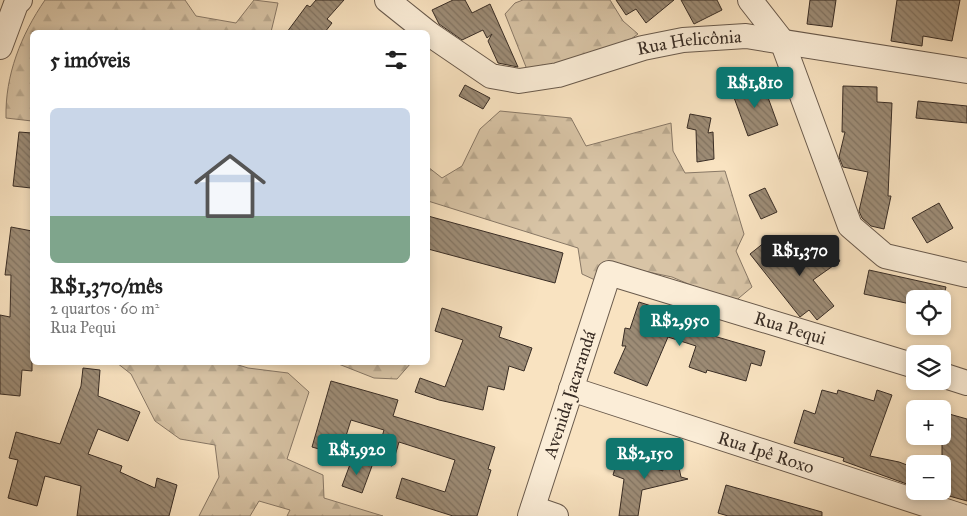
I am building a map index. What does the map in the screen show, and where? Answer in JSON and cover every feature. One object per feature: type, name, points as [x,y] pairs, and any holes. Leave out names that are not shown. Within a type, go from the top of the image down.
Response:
[{"type":"street","points":[[0,47],[16,4],[20,0]]},
{"type":"street","name":"Rua Helicônia","points":[[387,0],[423,30]]},
{"type":"street","points":[[750,0],[782,41],[850,226],[885,256],[967,275]]},
{"type":"street","name":"Rua Helicônia","points":[[430,35],[491,76],[518,81],[558,74],[643,48],[683,40],[746,36],[967,70]]},
{"type":"street","name":"Rua Pequi","points":[[609,274],[906,363]]},
{"type":"street","name":"Avenida Jacarandá","points":[[532,512],[609,274]]},
{"type":"street","points":[[951,378],[967,383]]},
{"type":"street","name":"Rua Ipê Roxo","points":[[571,389],[961,516]]},
{"type":"street","points":[[532,512],[556,516]]},
{"type":"green space","points":[[45,0],[185,0],[196,16],[236,23],[254,0],[278,3],[271,30],[30,30],[30,121],[6,118],[8,86],[16,56],[36,13]]},
{"type":"green space","points":[[523,0],[610,0],[623,21],[638,34],[624,44],[528,72],[505,14],[515,3]]},
{"type":"green space","points":[[500,111],[571,118],[586,146],[671,123],[673,151],[685,173],[725,171],[744,234],[736,251],[752,287],[733,303],[672,277],[606,263],[595,280],[582,274],[578,248],[430,202],[430,169],[442,178],[462,166],[480,129]]},
{"type":"green space","points":[[120,365],[238,365],[288,373],[309,392],[287,459],[323,475],[324,498],[383,516],[287,516],[290,510],[259,501],[250,516],[199,516],[219,477],[215,445],[180,439],[155,421],[131,374]]},
{"type":"green space","points":[[341,365],[409,365],[397,379],[374,378]]},
{"type":"building","points":[[316,0],[344,0],[327,19],[332,23],[327,30],[288,30],[307,5],[310,7]]},
{"type":"building","points":[[453,0],[465,0],[472,13],[490,4],[518,67],[498,63],[488,41],[492,34],[487,38],[483,30],[462,40],[439,24],[432,10]]},
{"type":"building","points":[[616,0],[674,0],[646,23],[636,9],[626,15]]},
{"type":"building","points":[[681,0],[717,0],[722,10],[694,24]]},
{"type":"building","points":[[810,0],[836,0],[832,27],[807,24]]},
{"type":"building","points":[[897,0],[960,0],[952,41],[923,36],[922,46],[891,41]]},
{"type":"building","points":[[762,81],[778,125],[748,136],[732,92]]},
{"type":"building","points":[[465,85],[490,98],[483,109],[459,96]]},
{"type":"building","points":[[843,86],[877,87],[877,102],[892,103],[888,196],[891,196],[884,229],[871,226],[862,218],[859,211],[868,172],[843,167],[839,157],[845,132],[842,132]]},
{"type":"building","points":[[918,101],[967,106],[967,123],[916,118]]},
{"type":"building","points":[[690,114],[711,118],[708,133],[713,132],[714,159],[697,162],[696,130],[687,128]]},
{"type":"building","points":[[19,132],[30,133],[30,188],[13,186]]},
{"type":"building","points":[[765,188],[777,212],[761,219],[749,195]]},
{"type":"building","points":[[939,203],[953,228],[927,243],[912,218]]},
{"type":"building","points":[[430,217],[563,253],[555,283],[430,250]]},
{"type":"building","points":[[11,227],[30,231],[30,365],[32,365],[32,371],[22,370],[20,396],[0,394],[0,315],[10,317],[11,275],[5,275]]},
{"type":"building","points":[[825,240],[840,261],[813,280],[834,306],[817,320],[809,310],[800,317],[750,254],[765,242],[782,263],[787,260],[789,264]]},
{"type":"building","points":[[869,270],[946,287],[945,290],[906,290],[906,303],[864,294]]},
{"type":"building","points":[[639,302],[676,314],[677,312],[693,316],[690,329],[765,351],[761,366],[751,363],[746,381],[707,370],[706,373],[689,367],[696,346],[668,337],[647,386],[614,373],[626,346],[622,346],[625,328],[630,329]]},
{"type":"building","points":[[442,308],[502,327],[499,337],[532,348],[524,371],[509,366],[504,390],[488,386],[483,410],[439,400],[415,392],[420,378],[445,387],[463,340],[435,331]]},
{"type":"building","points":[[83,368],[100,370],[98,396],[140,412],[128,441],[98,429],[88,454],[122,466],[120,472],[155,488],[157,478],[177,485],[169,516],[77,516],[81,486],[45,476],[37,506],[8,498],[18,460],[9,458],[16,432],[60,444],[81,386]]},
{"type":"building","points":[[331,381],[398,400],[393,416],[495,447],[488,469],[491,470],[477,516],[453,516],[396,498],[402,478],[445,492],[455,460],[399,442],[392,466],[375,461],[384,430],[351,420],[340,455],[312,447]]},
{"type":"building","points":[[822,390],[837,394],[838,390],[874,401],[877,390],[892,395],[870,456],[906,465],[906,484],[843,461],[844,458],[794,443],[804,410],[815,414]]},
{"type":"building","points":[[951,415],[967,419],[967,501],[951,497],[951,455],[942,455],[942,445],[951,445]]},
{"type":"building","points":[[675,449],[681,477],[688,479],[642,490],[638,516],[619,516],[624,479],[613,475],[618,458],[663,471],[658,453]]},
{"type":"building","points":[[352,459],[372,466],[362,493],[342,486]]},
{"type":"building","points":[[726,485],[822,512],[822,516],[728,516],[718,513]]}]
